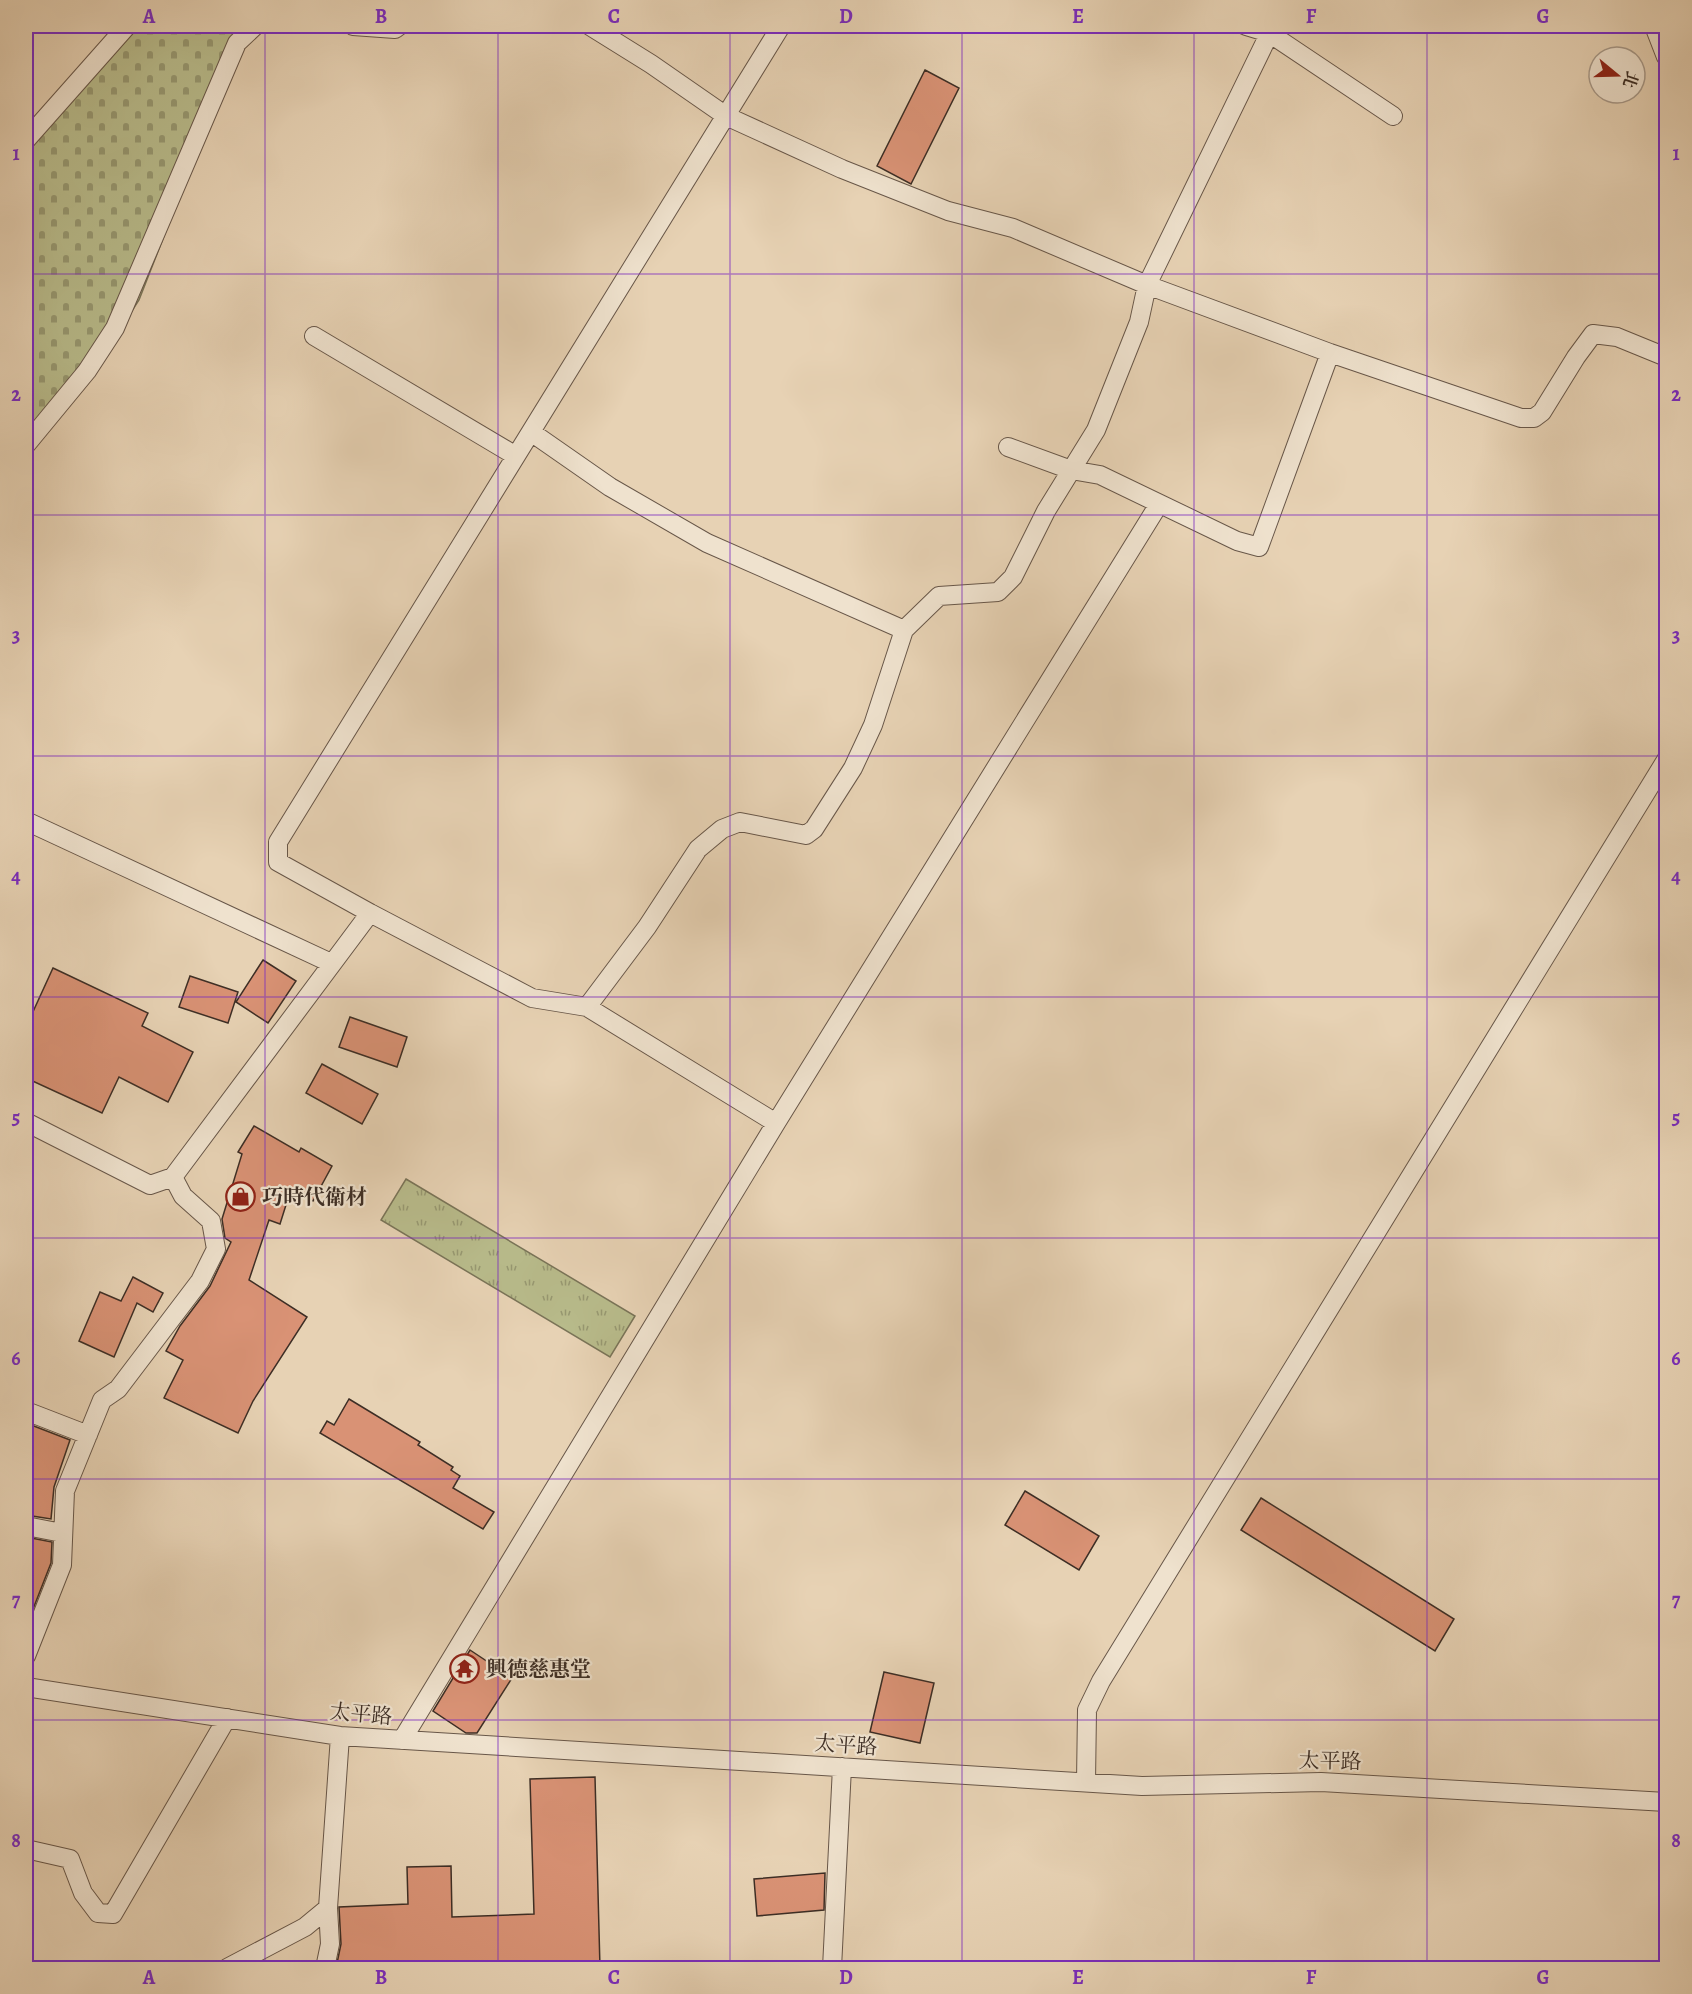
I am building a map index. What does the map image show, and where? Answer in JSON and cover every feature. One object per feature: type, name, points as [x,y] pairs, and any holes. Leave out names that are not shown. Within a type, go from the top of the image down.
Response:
[{"type":"street","points":[[26,140],[127,26]]},
{"type":"street","points":[[26,445],[87,371],[116,328],[237,43],[255,26]]},
{"type":"street","points":[[353,26],[395,30],[399,26]]},
{"type":"street","points":[[590,26],[651,64],[726,116],[853,173],[948,211],[1013,228],[1147,285],[1330,353],[1521,418],[1534,418],[1542,412],[1593,334],[1617,337],[1666,357]]},
{"type":"street","points":[[776,1123],[587,1006],[532,998],[278,862],[278,842],[781,26]]},
{"type":"street","points":[[1246,26],[1271,29],[1393,116]]},
{"type":"street","points":[[1654,26],[1666,57]]},
{"type":"street","points":[[587,1006],[647,927],[698,849],[722,830],[740,822],[806,835],[814,829],[838,793],[873,725],[904,630],[939,596],[998,592],[1013,577],[1046,511],[1096,430],[1139,322],[1147,285],[1271,29]]},
{"type":"street","points":[[314,336],[516,456]]},
{"type":"street","points":[[1008,447],[1071,470],[1100,476],[1237,541],[1259,547],[1330,353]]},
{"type":"street","points":[[531,432],[610,487],[707,543],[904,630]]},
{"type":"street","points":[[402,1740],[776,1123],[1159,504]]},
{"type":"street","points":[[1086,1782],[1087,1710],[1101,1681],[1666,760]]},
{"type":"street","points":[[26,821],[331,963]]},
{"type":"street","points":[[26,1122],[150,1185],[173,1178],[370,913]]},
{"type":"street","points":[[26,1656],[62,1565],[65,1491],[102,1400],[118,1389],[193,1290],[216,1249],[211,1221],[183,1196],[173,1178]]},
{"type":"street","points":[[26,1411],[88,1435]]},
{"type":"street","points":[[26,1526],[62,1533]]},
{"type":"street","name":"太平路","points":[[26,1687],[340,1736],[1142,1786],[1321,1782],[1666,1802]]},
{"type":"street","points":[[26,1849],[70,1859],[83,1893],[98,1913],[113,1914],[226,1718]]},
{"type":"street","points":[[325,1968],[330,1944],[328,1908],[340,1736]]},
{"type":"street","points":[[832,1968],[842,1767]]},
{"type":"street","points":[[227,1968],[305,1927],[328,1908]]},
{"type":"green space","points":[[139,26],[262,26],[245,29],[139,300],[87,381],[26,454],[26,153]]},
{"type":"green space","points":[[406,1179],[635,1316],[610,1357],[381,1220]]},
{"type":"building","points":[[925,70],[959,88],[911,184],[877,166]]},
{"type":"building","points":[[263,960],[296,981],[268,1023],[236,1002]]},
{"type":"building","points":[[53,968],[148,1013],[142,1026],[193,1052],[168,1102],[119,1077],[102,1113],[26,1078],[26,1027]]},
{"type":"building","points":[[190,976],[238,992],[228,1023],[179,1007]]},
{"type":"building","points":[[350,1017],[407,1037],[397,1067],[339,1047]]},
{"type":"building","points":[[322,1064],[378,1094],[362,1124],[306,1093]]},
{"type":"building","points":[[254,1126],[299,1152],[301,1148],[332,1166],[313,1201],[291,1189],[280,1224],[269,1220],[249,1280],[307,1317],[253,1401],[238,1433],[164,1398],[183,1360],[166,1351],[180,1326],[210,1286],[231,1242],[225,1238],[222,1219],[242,1154],[238,1152]]},
{"type":"building","points":[[133,1277],[163,1293],[153,1312],[137,1303],[114,1357],[79,1341],[100,1292],[121,1301]]},
{"type":"building","points":[[349,1399],[420,1442],[418,1445],[453,1467],[451,1470],[460,1476],[453,1488],[494,1512],[483,1529],[320,1433],[327,1421],[334,1425]]},
{"type":"building","points":[[26,1423],[70,1440],[54,1487],[51,1519],[26,1515]]},
{"type":"building","points":[[1025,1491],[1099,1536],[1079,1570],[1005,1525]]},
{"type":"building","points":[[1261,1498],[1454,1619],[1435,1651],[1241,1530]]},
{"type":"building","points":[[26,1537],[52,1542],[51,1563],[26,1627]]},
{"type":"building","points":[[470,1650],[512,1678],[477,1733],[466,1733],[433,1711]]},
{"type":"building","points":[[884,1672],[934,1683],[920,1743],[870,1732]]},
{"type":"building","points":[[595,1777],[600,1968],[336,1968],[341,1944],[339,1907],[408,1904],[407,1867],[451,1866],[452,1917],[534,1914],[530,1779]]},
{"type":"building","points":[[825,1873],[824,1910],[757,1916],[754,1879]]},
{"type":"place","name":"巧時代衛材","points":[[241,1197]]},
{"type":"place","name":"興德慈惠堂","points":[[465,1669]]}]
